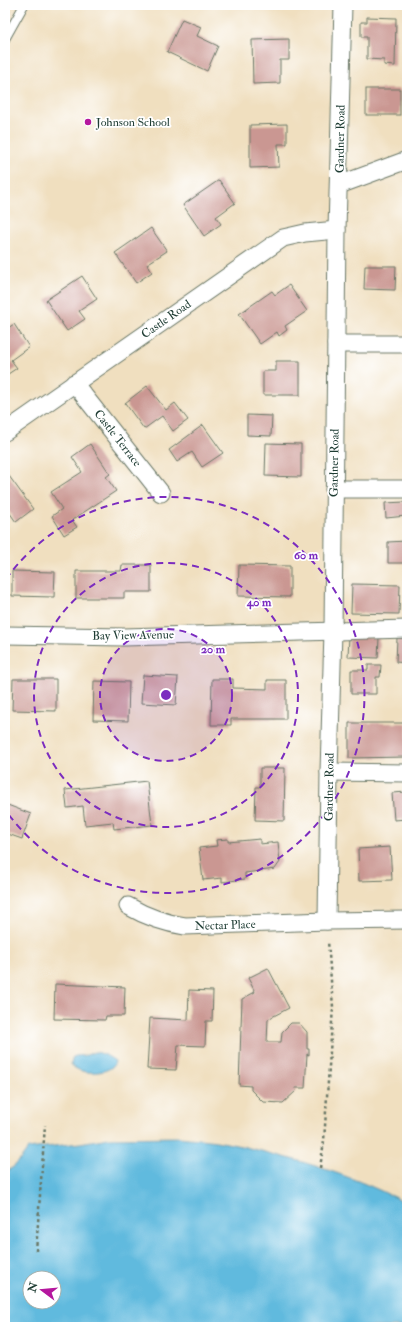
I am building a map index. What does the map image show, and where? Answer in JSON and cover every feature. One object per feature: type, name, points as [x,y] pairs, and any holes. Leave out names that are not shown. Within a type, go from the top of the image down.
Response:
[{"type":"street","name":"Gardner Road","points":[[327,921],[333,631],[338,185],[343,5]]},
{"type":"street","points":[[338,185],[407,160]]},
{"type":"street","name":"Castle Road","points":[[5,432],[283,238],[305,233],[338,230]]},
{"type":"street","points":[[336,344],[407,344]]},
{"type":"street","name":"Castle Terrace","points":[[74,383],[162,493]]},
{"type":"street","points":[[334,489],[407,489]]},
{"type":"street","name":"Bay View Avenue","points":[[5,634],[124,636],[407,629]]},
{"type":"street","points":[[329,772],[407,773]]},
{"type":"street","name":"Nectar Place","points":[[128,906],[166,923],[185,926],[407,920]]},
{"type":"lane","points":[[5,39],[24,5]]},
{"type":"path","points":[[320,1168],[324,1141],[334,1007],[327,921]]},
{"type":"path","points":[[36,1251],[45,1125]]},
{"type":"water","points":[[94,1052],[113,1059],[115,1061],[113,1066],[102,1071],[88,1072],[81,1071],[71,1064],[73,1057],[87,1055]]},
{"type":"water","points":[[179,1137],[217,1141],[299,1161],[340,1174],[368,1185],[407,1204],[407,1327],[5,1327],[5,1171],[12,1168],[28,1149],[109,1138]]},
{"type":"building","points":[[367,17],[396,18],[395,66],[384,65],[384,60],[367,59],[367,37],[361,37],[361,22],[367,22]]},
{"type":"building","points":[[182,19],[201,27],[197,36],[218,46],[207,71],[167,52]]},
{"type":"building","points":[[289,39],[289,60],[280,60],[280,83],[253,84],[252,40]]},
{"type":"building","points":[[366,89],[400,89],[400,115],[366,115]]},
{"type":"building","points":[[287,124],[287,144],[278,144],[279,167],[250,168],[250,125]]},
{"type":"building","points":[[219,180],[235,203],[216,217],[221,224],[204,236],[183,205]]},
{"type":"building","points":[[151,228],[167,251],[147,264],[152,272],[136,283],[115,253]]},
{"type":"building","points":[[365,266],[396,266],[395,290],[364,289]]},
{"type":"building","points":[[404,273],[407,273],[407,311],[406,311]]},
{"type":"building","points":[[82,276],[97,299],[79,311],[85,319],[67,331],[46,300]]},
{"type":"building","points":[[289,285],[307,311],[285,326],[287,330],[279,336],[277,332],[260,344],[239,314],[272,291],[275,295]]},
{"type":"building","points":[[14,324],[29,347],[11,360],[17,368],[5,376],[5,330]]},
{"type":"building","points":[[276,361],[300,361],[300,395],[263,395],[263,371],[276,371]]},
{"type":"building","points":[[147,386],[166,410],[175,403],[188,420],[173,431],[162,416],[144,429],[125,403]]},
{"type":"building","points":[[247,415],[272,416],[271,436],[247,435]]},
{"type":"building","points":[[203,425],[223,453],[202,467],[192,452],[177,462],[169,450]]},
{"type":"building","points":[[266,443],[301,444],[301,477],[265,476]]},
{"type":"building","points":[[90,444],[110,474],[106,477],[116,491],[72,520],[77,527],[64,535],[52,516],[62,509],[51,492],[82,472],[72,457]]},
{"type":"building","points":[[9,476],[33,509],[16,522],[5,506],[5,479]]},
{"type":"building","points":[[405,502],[406,516],[386,518],[385,503]]},
{"type":"building","points":[[407,541],[407,563],[388,563],[388,542]]},
{"type":"building","points":[[122,565],[151,565],[151,592],[124,592],[124,598],[76,598],[76,571],[121,571]]},
{"type":"building","points":[[239,565],[290,566],[290,597],[238,596]]},
{"type":"building","points":[[12,571],[55,572],[54,597],[12,596]]},
{"type":"building","points":[[352,584],[400,585],[399,614],[351,613]]},
{"type":"building","points":[[349,636],[379,637],[378,658],[348,657]]},
{"type":"building","points":[[397,638],[407,638],[407,663],[396,662]]},
{"type":"building","points":[[368,665],[381,665],[380,677],[376,677],[376,694],[351,694],[351,670],[368,670]]},
{"type":"building","points":[[143,675],[178,677],[176,705],[141,703]]},
{"type":"building","points":[[13,679],[56,679],[56,711],[12,710]]},
{"type":"building","points":[[212,679],[233,679],[233,688],[267,689],[267,680],[286,680],[286,719],[231,719],[231,725],[211,725]]},
{"type":"building","points":[[94,681],[129,682],[128,721],[93,720]]},
{"type":"building","points":[[349,723],[407,723],[407,757],[349,758]]},
{"type":"building","points":[[260,768],[285,768],[284,821],[255,820],[256,787],[260,787]]},
{"type":"building","points":[[147,781],[152,825],[114,829],[113,822],[85,825],[83,806],[67,808],[65,790]]},
{"type":"building","points":[[407,792],[407,819],[394,820],[392,793]]},
{"type":"building","points":[[5,804],[31,814],[22,839],[5,833]]},
{"type":"building","points":[[228,839],[228,842],[260,839],[260,844],[278,842],[280,862],[275,869],[245,873],[245,879],[222,882],[222,878],[203,880],[199,848],[217,846],[216,840]]},
{"type":"building","points":[[390,847],[392,880],[359,881],[358,849]]},
{"type":"building","points":[[268,968],[289,1008],[268,1019],[267,1042],[281,1042],[282,1032],[291,1023],[299,1023],[307,1032],[307,1049],[309,1049],[309,1055],[307,1054],[305,1088],[295,1088],[296,1091],[283,1103],[263,1102],[251,1090],[251,1086],[239,1085],[242,999],[255,992],[248,978]]},
{"type":"building","points":[[55,984],[125,987],[124,1016],[106,1016],[105,1020],[54,1019]]},
{"type":"building","points":[[189,990],[213,991],[212,1021],[206,1021],[205,1046],[178,1045],[176,1070],[147,1069],[150,1018],[188,1020]]},
{"type":"place","name":"Johnson School","points":[[88,122]]}]
